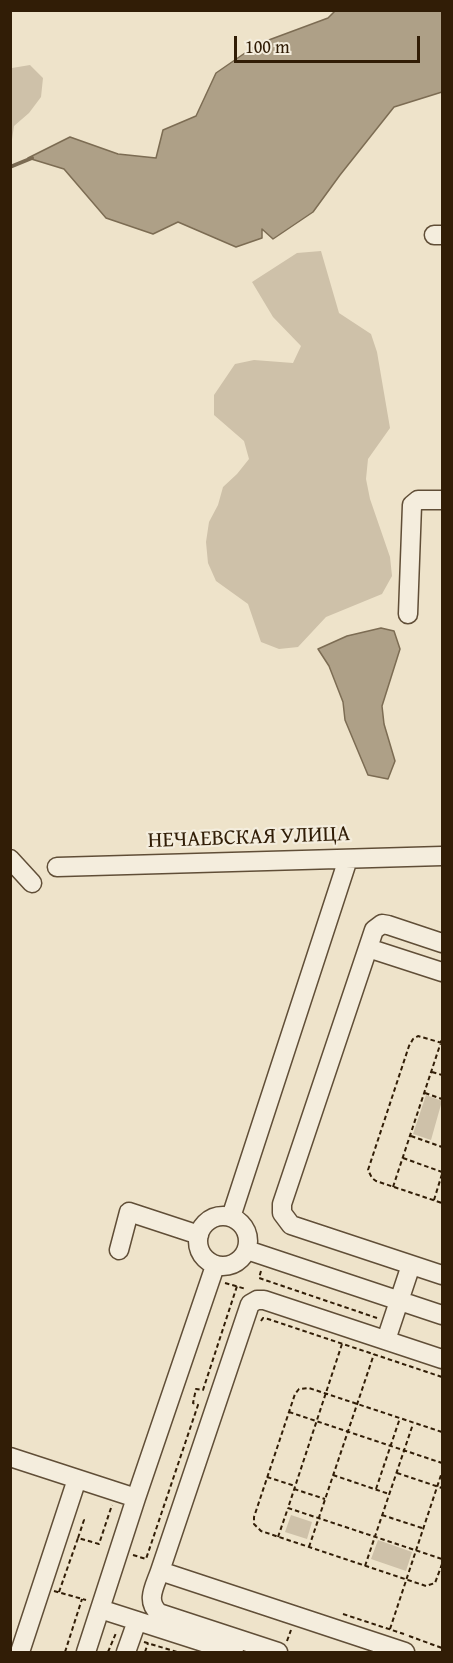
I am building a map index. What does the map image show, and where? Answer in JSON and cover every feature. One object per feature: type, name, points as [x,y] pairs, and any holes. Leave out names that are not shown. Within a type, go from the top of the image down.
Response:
[{"type":"street","points":[[408,614],[412,505],[418,500],[442,500]]},
{"type":"street","name":"НЕЧАЕВСКАЯ УЛИЦА","points":[[57,867],[442,856]]},
{"type":"street","points":[[10,859],[32,883]]},
{"type":"street","points":[[231,1217],[348,859]]},
{"type":"street","points":[[442,943],[382,924],[374,930],[282,1204],[282,1213],[291,1225],[442,1275]]},
{"type":"street","points":[[368,948],[442,972]]},
{"type":"street","points":[[119,1250],[129,1212],[199,1235]]},
{"type":"street","points":[[86,1653],[94,1605],[219,1274],[237,1262],[247,1250],[247,1233],[242,1225],[231,1217],[224,1216],[210,1220],[200,1230],[197,1244],[199,1251],[219,1274]]},
{"type":"street","points":[[247,1250],[442,1315]]},
{"type":"street","points":[[380,1344],[400,1301],[411,1265]]},
{"type":"street","points":[[278,1653],[159,1613],[154,1609],[151,1598],[250,1304],[257,1300],[264,1300],[345,1336],[442,1359]]},
{"type":"street","points":[[10,1457],[136,1498]]},
{"type":"street","points":[[20,1653],[51,1589],[77,1479]]},
{"type":"street","points":[[160,1571],[387,1638],[405,1653]]},
{"type":"street","points":[[94,1605],[234,1653]]},
{"type":"street","points":[[126,1653],[137,1621]]},
{"type":"path","points":[[393,1187],[442,1041],[424,1036],[413,1039],[409,1046],[368,1170],[369,1175],[376,1181],[393,1187],[442,1203]]},
{"type":"path","points":[[432,1072],[442,1075]]},
{"type":"path","points":[[425,1093],[442,1099]]},
{"type":"path","points":[[410,1136],[442,1147]]},
{"type":"path","points":[[403,1158],[442,1173],[434,1200]]},
{"type":"path","points":[[254,1284],[259,1278],[262,1266]]},
{"type":"path","points":[[219,1274],[237,1286],[248,1289]]},
{"type":"path","points":[[259,1278],[385,1320],[380,1344],[357,1404],[309,1547]]},
{"type":"path","points":[[128,1553],[146,1559],[198,1405],[193,1403],[196,1389],[203,1390],[237,1286]]},
{"type":"path","points":[[260,1322],[263,1318],[380,1344],[442,1377]]},
{"type":"path","points":[[278,1537],[345,1336]]},
{"type":"path","points":[[442,1432],[326,1393],[309,1388],[299,1389],[295,1394],[254,1517],[254,1524],[261,1531],[426,1586],[430,1586],[438,1579],[442,1564]]},
{"type":"path","points":[[289,1412],[442,1463]]},
{"type":"path","points":[[376,1489],[400,1418]]},
{"type":"path","points":[[365,1566],[413,1423]]},
{"type":"path","points":[[387,1638],[442,1472]]},
{"type":"path","points":[[396,1473],[442,1488]]},
{"type":"path","points":[[333,1475],[389,1494]]},
{"type":"path","points":[[267,1477],[325,1499]]},
{"type":"path","points":[[94,1605],[51,1589],[78,1538],[99,1544],[112,1505]]},
{"type":"path","points":[[288,1508],[442,1559]]},
{"type":"path","points":[[382,1515],[424,1529]]},
{"type":"path","points":[[64,1653],[82,1599]]},
{"type":"path","points":[[341,1614],[387,1638],[442,1648]]},
{"type":"path","points":[[145,1653],[148,1643],[177,1653]]},
{"type":"shaded area","points":[[335,11],[442,11],[442,92],[394,107],[313,212],[273,239],[262,229],[262,238],[236,247],[178,222],[153,234],[106,218],[64,169],[28,158],[70,137],[118,154],[156,158],[163,130],[196,116],[216,73],[258,44],[328,18]]},
{"type":"shaded area","points":[[30,65],[43,78],[41,97],[29,113],[14,126],[11,146],[11,71],[12,68]]},
{"type":"shaded area","points":[[321,251],[339,313],[371,334],[377,352],[390,428],[368,459],[366,479],[370,499],[390,557],[392,576],[382,594],[326,617],[298,647],[279,649],[261,642],[248,604],[216,581],[208,563],[206,542],[209,522],[218,505],[223,487],[249,459],[244,441],[214,415],[214,395],[235,364],[254,360],[293,363],[301,346],[273,317],[252,282],[297,253]]},
{"type":"shaded area","points":[[381,628],[394,631],[400,649],[382,706],[384,724],[395,761],[388,779],[368,775],[345,720],[343,702],[329,666],[318,649],[347,636]]},
{"type":"shaded area","points":[[426,1095],[442,1101],[431,1140],[413,1134]]},
{"type":"shaded area","points":[[291,1515],[312,1522],[307,1539],[285,1532]]},
{"type":"shaded area","points":[[378,1540],[412,1552],[406,1571],[371,1559]]},
{"type":"waterway","points":[[10,167],[32,158]]}]
